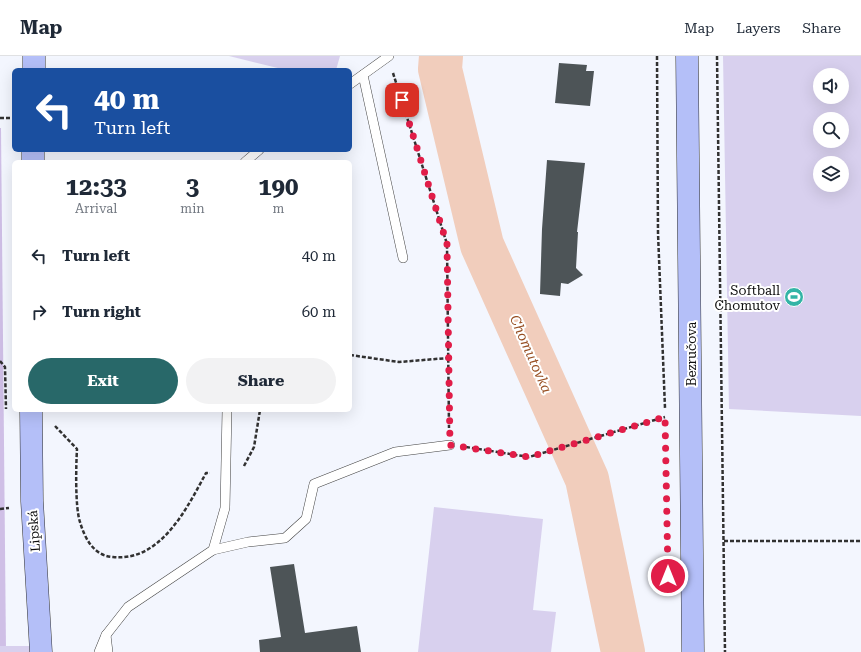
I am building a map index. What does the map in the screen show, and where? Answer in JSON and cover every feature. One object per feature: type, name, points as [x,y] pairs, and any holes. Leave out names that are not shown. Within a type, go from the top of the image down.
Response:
[{"type":"street","points":[[34,56],[34,68]]},
{"type":"street","name":"Bezručova","points":[[687,56],[693,652]]},
{"type":"street","name":"Lipská","points":[[31,417],[32,501],[41,652]]},
{"type":"lane","points":[[352,83],[388,57]]},
{"type":"lane","points":[[363,75],[403,258]]},
{"type":"lane","points":[[247,160],[257,152]]},
{"type":"lane","points":[[213,550],[225,508],[226,412]]},
{"type":"lane","points":[[99,652],[106,635],[128,607],[213,550],[248,542],[285,538],[306,519],[314,484],[395,452],[450,445]]},
{"type":"lane","points":[[106,635],[108,652]]},
{"type":"path","points":[[657,56],[658,234],[665,424]]},
{"type":"path","points":[[717,56],[725,652]]},
{"type":"path","points":[[388,57],[447,244],[450,445],[529,457],[665,417]]},
{"type":"path","points":[[0,118],[12,118]]},
{"type":"path","points":[[352,355],[399,362],[448,358]]},
{"type":"path","points":[[31,417],[55,426],[77,449],[76,473],[79,521],[89,546],[106,557],[124,558],[151,549],[184,514],[206,473]]},
{"type":"path","points":[[0,509],[9,508]]},
{"type":"path","points":[[724,541],[861,541]]},
{"type":"shaded area","points":[[229,56],[340,56],[337,68],[278,68]]},
{"type":"shaded area","name":"Softball Chomutov","points":[[723,56],[861,56],[861,416],[729,409]]},
{"type":"shaded area","points":[[1,128],[6,652],[0,652]]},
{"type":"shaded area","points":[[434,507],[543,519],[533,610],[556,612],[551,652],[418,652]]},
{"type":"shaded area","points":[[0,646],[41,646],[41,652],[0,652]]},
{"type":"building","points":[[559,63],[587,65],[586,71],[594,71],[590,106],[555,103]]},
{"type":"building","points":[[547,160],[585,163],[577,232],[576,268],[583,275],[568,284],[561,283],[560,296],[540,294],[542,229]]},
{"type":"building","points":[[294,564],[305,633],[357,626],[361,652],[260,652],[259,640],[281,637],[270,567]]},
{"type":"waterway","name":"Chomutovka","points":[[441,56],[440,69],[482,245],[587,479],[623,652]]},
{"type":"place","name":"Softball Chomutov","points":[[794,297]]},
{"type":"route","points":[[402,100],[447,244],[450,445],[529,457],[665,417],[668,576]]}]
